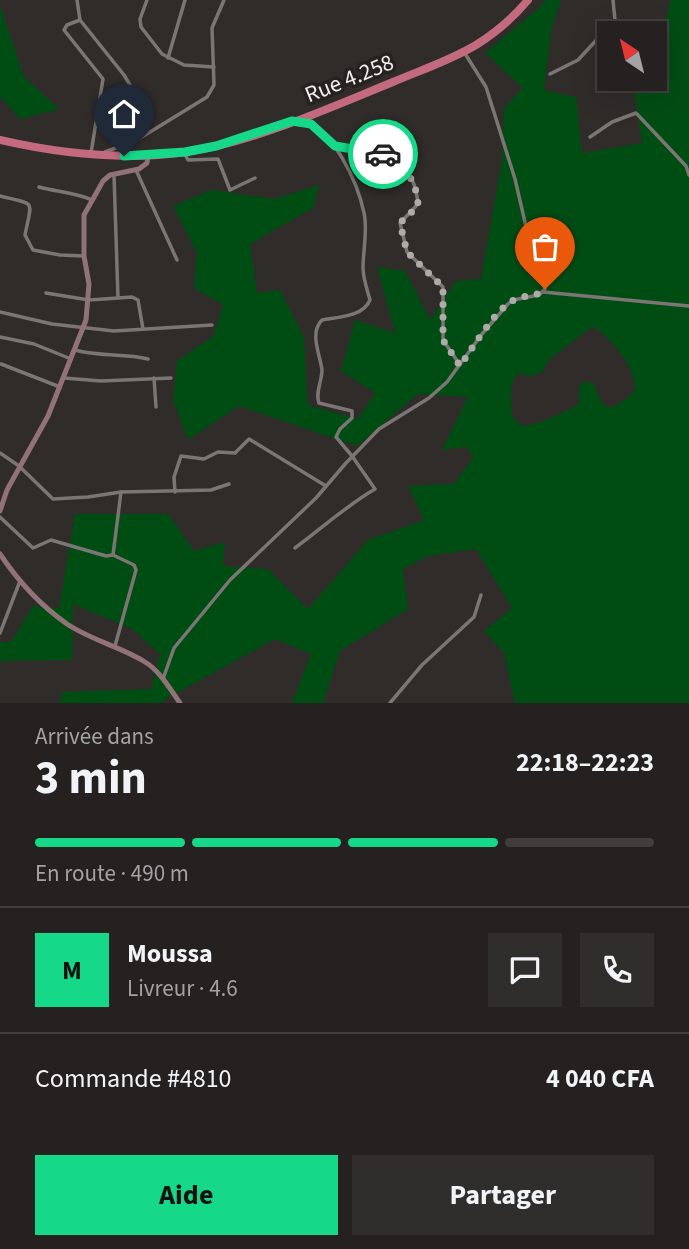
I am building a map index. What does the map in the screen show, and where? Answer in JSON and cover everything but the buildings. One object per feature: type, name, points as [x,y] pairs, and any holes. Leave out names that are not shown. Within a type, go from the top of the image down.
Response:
[{"type":"highway","name":"Rue 4.258","points":[[0,140],[50,151],[95,155],[148,156],[216,146],[363,95],[464,52],[504,25],[528,0]]},
{"type":"street","points":[[77,0],[80,20],[133,90],[145,135]]},
{"type":"street","points":[[147,0],[140,19],[141,27],[152,43],[168,58],[184,65],[214,67]]},
{"type":"street","points":[[168,58],[185,0]]},
{"type":"street","points":[[80,20],[67,25],[64,30],[103,79],[95,155],[133,143],[208,97],[214,85],[212,28],[224,0]]},
{"type":"street","points":[[550,74],[578,60],[615,20],[613,0]]},
{"type":"street","points":[[464,52],[486,87],[515,179],[529,243],[545,289],[543,292]]},
{"type":"street","points":[[590,137],[612,122],[636,113],[686,166],[689,176]]},
{"type":"street","points":[[292,121],[311,124],[335,146],[364,213],[363,270],[369,304],[362,311],[318,323],[316,339],[322,371],[317,399],[319,403],[352,411],[352,418],[340,429],[337,437],[375,489],[350,503],[330,523],[295,548]]},
{"type":"street","points":[[335,146],[394,157],[409,176],[417,193],[418,204],[400,223],[406,250],[443,287],[443,340],[460,366]]},
{"type":"street","points":[[185,152],[188,159],[218,159],[230,190],[255,178]]},
{"type":"street","points":[[0,511],[19,466],[36,440],[84,328],[89,284],[83,256],[83,220],[103,181],[114,173],[146,166],[148,156]]},
{"type":"street","points":[[136,170],[177,261]]},
{"type":"street","points":[[114,173],[118,298]]},
{"type":"street","points":[[39,187],[75,193],[92,200]]},
{"type":"street","points":[[0,196],[30,205],[32,210],[25,235],[33,250],[83,256]]},
{"type":"street","points":[[163,679],[174,648],[230,580],[390,421],[420,404],[443,386],[482,334],[513,300],[543,292],[689,306]]},
{"type":"street","points":[[46,293],[89,300],[132,297],[138,300],[143,329]]},
{"type":"street","points":[[0,312],[114,331],[212,325]]},
{"type":"street","points":[[0,337],[34,344],[71,359]]},
{"type":"street","points":[[75,350],[87,354],[134,355],[148,359]]},
{"type":"street","points":[[1,365],[60,387]]},
{"type":"street","points":[[64,378],[101,382],[171,378]]},
{"type":"street","points":[[154,378],[156,407]]},
{"type":"street","points":[[175,492],[174,477],[181,456],[204,459],[218,452],[235,453],[249,439],[326,486]]},
{"type":"street","points":[[0,453],[19,466],[52,499],[121,492],[211,490],[229,484]]},
{"type":"street","points":[[113,555],[121,492]]},
{"type":"street","points":[[0,517],[33,548],[51,540],[106,556],[113,555],[134,565],[136,570],[115,648]]},
{"type":"street","points":[[0,554],[20,581],[67,624],[144,661],[163,679],[180,703]]},
{"type":"street","points":[[0,633],[20,581]]},
{"type":"street","points":[[390,703],[422,665],[474,617],[481,595]]},
{"type":"green space","points":[[544,0],[561,0],[552,27],[544,90],[576,97],[582,153],[642,143],[634,91],[667,91],[667,21],[658,21],[667,17],[670,0],[689,0],[689,703],[515,703],[504,653],[484,631],[512,608],[476,549],[428,556],[403,569],[408,609],[340,651],[323,703],[292,703],[311,654],[275,639],[164,700],[164,703],[59,703],[63,692],[151,689],[160,654],[132,629],[73,604],[72,660],[0,663],[0,642],[11,642],[33,606],[59,608],[75,514],[168,514],[194,551],[225,542],[223,566],[268,569],[308,609],[368,540],[424,520],[408,486],[454,484],[473,458],[467,447],[442,450],[468,397],[418,394],[357,446],[239,406],[188,440],[173,400],[177,361],[213,336],[223,305],[194,288],[197,253],[173,206],[212,190],[274,199],[319,185],[313,208],[250,244],[257,293],[280,290],[304,337],[308,405],[358,419],[375,393],[341,371],[355,320],[395,333],[377,267],[405,271],[430,320],[456,281],[481,279],[502,160],[504,108],[523,88],[485,53],[541,6]],"holes":[[[592,327],[606,337],[622,355],[633,376],[633,392],[611,408],[602,403],[594,384],[585,381],[579,386],[579,404],[542,422],[520,425],[512,416],[511,393],[515,377],[519,373],[529,376],[541,373],[551,358]]]},
{"type":"green space","points":[[0,5],[24,77],[59,109],[20,119],[0,97]]},
{"type":"way so far","points":[[383,154],[396,159],[409,176],[417,193],[418,206],[401,219],[400,223],[406,250],[443,287],[443,340],[460,366],[482,334],[508,304],[513,300],[538,295],[545,289]]},
{"type":"route","points":[[124,156],[185,152],[216,146],[292,121],[317,127],[335,146],[383,154]]}]
